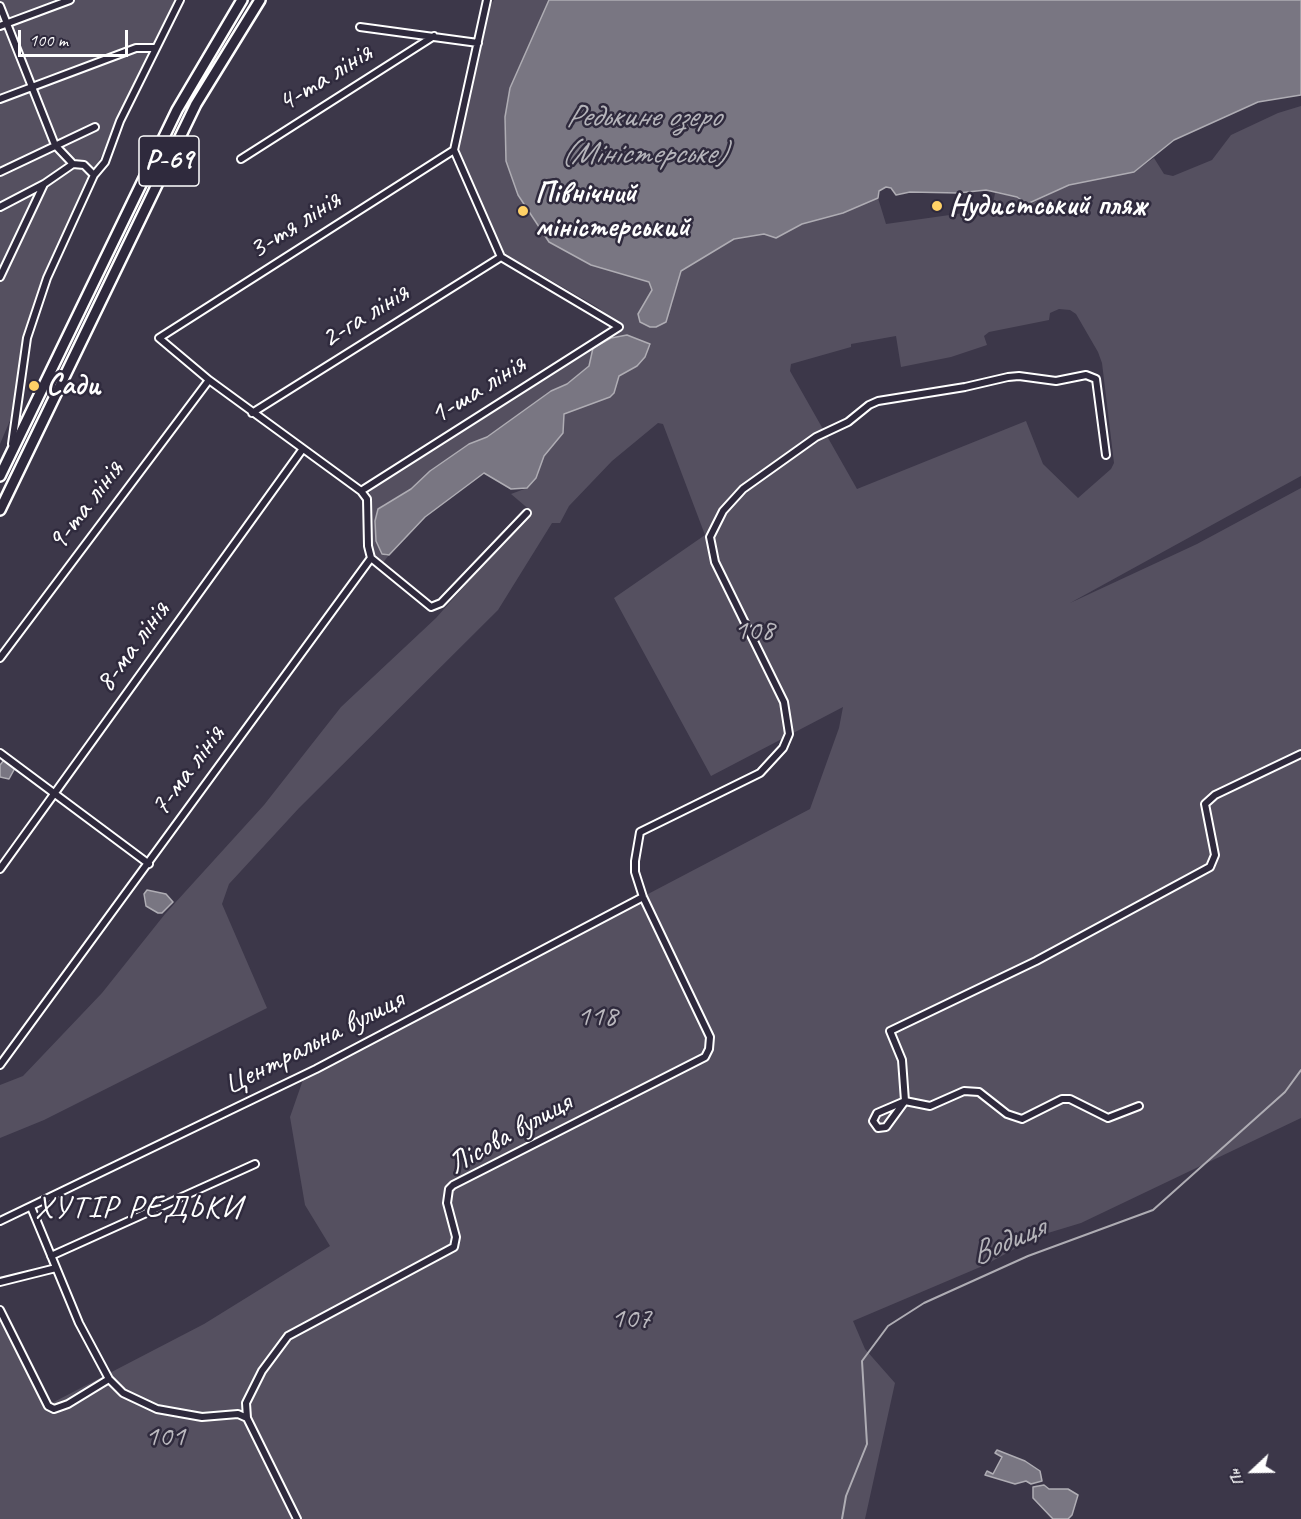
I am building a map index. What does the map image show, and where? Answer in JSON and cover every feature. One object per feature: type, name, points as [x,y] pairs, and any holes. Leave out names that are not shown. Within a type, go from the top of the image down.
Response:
[{"type":"main road","name":"Р-69","points":[[0,476],[177,110],[242,0]]},
{"type":"main road","name":"Р-69","points":[[0,510],[196,104],[260,0]]},
{"type":"street","points":[[3,25],[70,0]]},
{"type":"street","points":[[10,456],[27,338],[47,278],[94,175],[105,162],[120,121],[148,70],[155,48],[180,0]]},
{"type":"street","points":[[488,0],[454,150],[501,257]]},
{"type":"street","points":[[0,6],[3,25],[32,87],[55,145],[73,164]]},
{"type":"street","points":[[360,27],[478,43]]},
{"type":"street","name":"4-та лінія","points":[[241,159],[434,36]]},
{"type":"street","points":[[0,99],[135,48],[155,48]]},
{"type":"street","points":[[0,172],[95,127]]},
{"type":"street","name":"3-тя лінія","points":[[209,380],[159,338],[454,150]]},
{"type":"street","points":[[0,207],[44,184],[73,164],[84,165],[94,175]]},
{"type":"street","points":[[0,277],[44,184]]},
{"type":"street","name":"1-ша лінія","points":[[361,491],[620,327],[501,257]]},
{"type":"street","name":"2-га лінія","points":[[252,413],[501,257]]},
{"type":"street","points":[[643,897],[635,872],[635,848],[640,832],[748,779],[771,764],[783,748],[789,734],[784,702],[715,562],[710,537],[723,511],[743,489],[816,437],[848,422],[862,410],[879,401],[1019,376],[1049,381],[1086,375],[1096,379],[1099,384],[1106,455]]},
{"type":"street","points":[[209,380],[361,491],[367,499],[368,546],[371,558],[431,608],[441,603],[527,513]]},
{"type":"street","name":"9-та лінія","points":[[0,658],[209,380]]},
{"type":"street","name":"8-ма лінія","points":[[0,869],[302,450]]},
{"type":"street","name":"7-ма лінія","points":[[0,1065],[371,558]]},
{"type":"street","points":[[0,753],[149,864]]},
{"type":"street","points":[[1139,1106],[1108,1118],[1070,1099],[1062,1099],[1022,1119],[1007,1114],[979,1092],[964,1091],[930,1106],[905,1101],[877,1113],[873,1121],[878,1128],[886,1127],[905,1101],[902,1060],[890,1030],[1036,961],[1210,867],[1215,855],[1205,804],[1215,795],[1301,754]]},
{"type":"street","name":"Центральна вулиця","points":[[0,1221],[316,1069],[643,897]]},
{"type":"street","name":"Лісова вулиця","points":[[247,1418],[247,1396],[288,1336],[454,1247],[456,1237],[447,1203],[449,1189],[453,1185],[705,1057],[709,1049],[710,1037],[643,897]]},
{"type":"street","points":[[51,1256],[255,1164]]},
{"type":"street","points":[[31,1207],[79,1323],[109,1379],[123,1393],[157,1408],[202,1417],[238,1414],[247,1418],[297,1519]]},
{"type":"street","points":[[0,1282],[57,1268]]},
{"type":"street","points":[[0,1310],[48,1406],[54,1409],[68,1404],[109,1379]]},
{"type":"green space","points":[[0,0],[176,0],[40,284],[18,371],[14,411],[0,444]]},
{"type":"green space","points":[[494,0],[549,0],[510,88],[505,117],[505,153],[518,195],[549,242],[591,265],[649,282],[652,290],[638,314],[672,305],[676,280],[681,271],[734,239],[764,234],[776,238],[802,224],[843,213],[878,198],[886,224],[992,209],[995,193],[1017,197],[1022,203],[1032,203],[1069,185],[1134,172],[1154,158],[1164,174],[1173,176],[1212,160],[1231,135],[1278,113],[1301,106],[1301,476],[1070,603],[1197,544],[1301,488],[1301,1118],[1081,1223],[1038,1236],[985,1265],[853,1321],[865,1349],[895,1383],[865,1519],[0,1519],[0,1305],[50,1404],[204,1324],[330,1246],[305,1205],[290,1117],[305,1074],[810,809],[839,728],[843,707],[711,776],[614,598],[705,535],[663,424],[658,423],[612,461],[569,506],[560,523],[552,523],[498,610],[299,808],[229,884],[222,904],[267,1008],[44,1120],[0,1138],[0,1085],[23,1076],[102,993],[165,914],[264,805],[341,707],[436,618],[531,511],[511,494],[527,488],[535,478],[544,456],[563,433],[564,414],[610,397],[619,376],[637,366],[651,345],[627,335],[611,337],[599,344],[621,326],[597,307],[502,252],[458,148],[487,9]],"holes":[[[1059,309],[1070,310],[1076,314],[1102,363],[1114,463],[1111,469],[1078,498],[1043,464],[1026,421],[857,489],[790,371],[791,364],[851,347],[851,344],[896,336],[901,367],[951,357],[987,345],[984,336],[989,332],[1049,320],[1050,313]]]},
{"type":"green space","points":[[593,348],[589,366],[567,384],[551,391],[487,437],[469,444],[430,471],[411,489],[383,505],[375,521],[376,541],[386,556],[389,555],[382,564],[375,557],[370,537],[372,487]]},
{"type":"water","name":"Редькине озеро (Міністерське)","points":[[549,0],[1301,0],[1301,95],[1258,102],[1174,140],[1134,172],[1069,185],[1027,204],[1017,197],[986,190],[958,193],[910,192],[896,195],[891,188],[886,187],[879,191],[878,198],[843,213],[802,224],[776,238],[764,234],[734,239],[681,271],[666,322],[650,327],[640,322],[638,314],[652,290],[649,282],[591,265],[549,242],[518,195],[506,161],[505,117],[510,88]]},
{"type":"water","points":[[627,335],[650,344],[645,357],[637,366],[619,376],[614,393],[610,397],[564,414],[563,433],[544,456],[536,478],[527,488],[511,489],[484,473],[425,517],[389,555],[382,554],[376,541],[375,521],[378,509],[411,489],[430,471],[469,444],[487,437],[551,391],[567,384],[589,366],[593,348],[611,338]]},
{"type":"water","points":[[4,760],[15,768],[9,779],[0,777],[0,765]]},
{"type":"water","points":[[147,890],[166,894],[173,902],[162,913],[158,913],[146,906],[144,894]]},
{"type":"water","points":[[997,1450],[1025,1461],[1040,1471],[1042,1481],[1015,1484],[985,1475],[987,1471],[993,1474],[1002,1457],[995,1453]]},
{"type":"water","points":[[1044,1485],[1049,1489],[1068,1489],[1078,1495],[1072,1515],[1068,1519],[1053,1519],[1033,1498],[1033,1487]]},
{"type":"waterway","name":"Водиця","points":[[842,1519],[846,1496],[867,1444],[862,1361],[888,1326],[924,1303],[1028,1256],[1153,1210],[1285,1092],[1301,1070]]},
{"type":"place","name":"Нудистський пляж","points":[[937,206]]},
{"type":"place","name":"Північний міністерський","points":[[523,211]]},
{"type":"place","name":"Сади","points":[[34,386]]},
{"type":"district","name":"ХУТІР РЕДЬКИ","points":[[139,1209]]},
{"type":"park label","name":"108","points":[[754,631]]},
{"type":"park label","name":"118","points":[[597,1017]]},
{"type":"park label","name":"107","points":[[631,1319]]},
{"type":"park label","name":"101","points":[[165,1437]]}]
